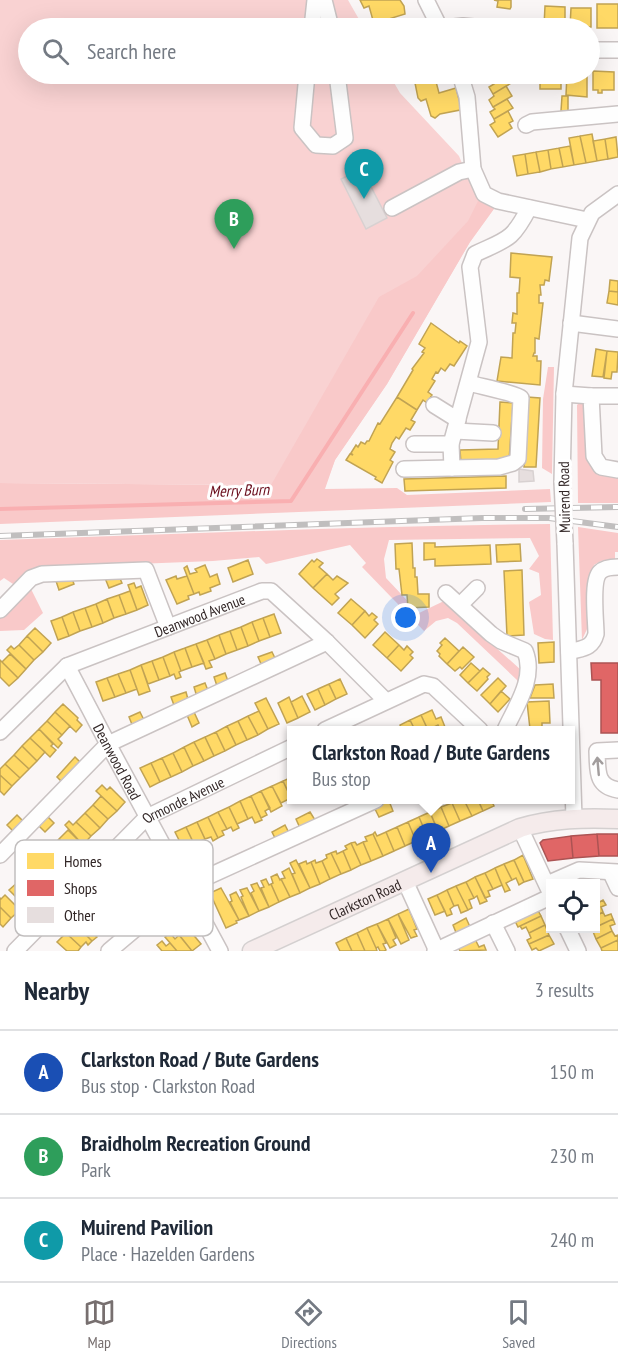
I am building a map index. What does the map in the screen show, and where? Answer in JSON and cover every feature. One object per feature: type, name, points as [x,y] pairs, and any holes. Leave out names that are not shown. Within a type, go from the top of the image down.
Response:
[{"type":"main road","name":"Clarkston Road","points":[[252,951],[520,828],[538,822],[574,818],[618,819]]},
{"type":"street","points":[[313,18],[315,0]]},
{"type":"street","points":[[324,0],[328,18]]},
{"type":"street","points":[[426,0],[435,18]]},
{"type":"street","points":[[600,50],[618,50]]},
{"type":"street","points":[[306,84],[302,128],[316,145],[333,146],[345,138],[338,84]]},
{"type":"street","points":[[463,84],[467,98],[473,169],[484,194],[498,201],[587,219],[599,206],[618,194]]},
{"type":"street","points":[[526,125],[532,122],[618,114]]},
{"type":"street","points":[[392,208],[459,172],[473,169]]},
{"type":"street","points":[[452,468],[455,432],[479,342],[470,267],[475,254],[508,238],[518,229],[529,208]]},
{"type":"street","name":"Muirend Road","points":[[571,726],[562,482],[564,394],[577,255],[587,219]]},
{"type":"street","points":[[570,323],[618,329]]},
{"type":"street","points":[[404,469],[499,467],[518,459],[522,398],[518,394],[495,391],[469,382]]},
{"type":"street","points":[[564,394],[618,396]]},
{"type":"street","points":[[591,396],[594,456],[601,466],[618,470]]},
{"type":"street","points":[[434,405],[455,432]]},
{"type":"street","points":[[414,444],[455,432],[493,433]]},
{"type":"street","points":[[569,652],[590,647],[594,642],[596,634],[595,583],[598,574],[603,570],[618,567]]},
{"type":"street","points":[[0,610],[31,578],[42,574],[146,570],[168,627]]},
{"type":"street","points":[[460,605],[477,588]]},
{"type":"street","name":"Deanwood Avenue","points":[[0,732],[68,666],[262,591],[271,591],[327,642],[386,701]]},
{"type":"street","points":[[446,593],[491,634],[525,651],[529,670],[527,684],[507,726]]},
{"type":"street","points":[[0,855],[108,744],[327,642]]},
{"type":"street","name":"Deanwood Road","points":[[68,666],[159,840]]},
{"type":"street","points":[[333,726],[424,684],[433,686],[476,726]]},
{"type":"street","name":"Ormonde Avenue","points":[[124,840],[147,817],[287,749]]},
{"type":"street","points":[[618,750],[597,751],[598,773],[602,782],[608,788],[618,790]]},
{"type":"street","points":[[213,873],[367,804]]},
{"type":"street","name":"Muirend Road","points":[[573,804],[574,818]]},
{"type":"street","points":[[520,828],[546,884]]},
{"type":"street","points":[[566,879],[579,870],[614,872],[618,888]]},
{"type":"street","points":[[405,881],[436,951],[494,924],[546,893]]},
{"type":"street","points":[[494,924],[507,951]]},
{"type":"street","points":[[569,933],[578,951]]},
{"type":"street","name":"Ormonde Avenue","points":[[15,951],[30,936]]},
{"type":"street","points":[[109,951],[126,936]]},
{"type":"street","name":"Deanwood Road","points":[[212,936],[220,951]]},
{"type":"shaded area","points":[[0,0],[348,0],[358,18],[18,18],[18,84],[395,84],[400,93],[459,156],[471,185],[496,206],[470,242],[387,384],[335,460],[324,489],[271,485],[0,483]]},
{"type":"shaded area","points":[[481,195],[496,206],[470,242],[387,384],[335,460],[325,489],[397,488],[407,495],[550,489],[551,502],[0,524],[0,483],[271,485],[379,297],[417,276],[468,221]]},
{"type":"shaded area","points":[[548,367],[554,367],[552,474],[542,468],[543,399]]},
{"type":"shaded area","points":[[579,403],[586,405],[594,472],[618,475],[618,503],[578,503],[577,405]]},
{"type":"shaded area","points":[[550,524],[553,640],[534,634],[529,602],[541,595],[539,573],[529,569],[539,556],[530,538],[389,540],[384,559],[386,578],[419,613],[444,601],[521,670],[519,689],[517,680],[457,623],[448,618],[436,621],[424,631],[362,567],[366,563],[350,545],[266,564],[259,557],[136,564],[16,586],[4,578],[0,581],[0,540],[343,528]]},
{"type":"shaded area","points":[[578,527],[618,533],[618,552],[615,552],[615,559],[601,561],[594,565],[592,572],[593,616],[582,640]]},
{"type":"shaded area","points":[[33,582],[31,589],[43,613],[24,630],[0,631],[0,616]]},
{"type":"building: Homes","points":[[360,0],[400,0],[405,14],[392,18],[372,18],[369,6],[364,8]]},
{"type":"building: Homes","points":[[494,0],[511,0],[511,7],[510,9],[497,7],[498,1]]},
{"type":"building: Homes","points":[[597,4],[618,4],[618,28],[600,28],[600,18],[597,18]]},
{"type":"building: Homes","points":[[545,6],[565,7],[565,18],[544,18]]},
{"type":"building: Homes","points":[[571,8],[591,8],[591,18],[570,18]]},
{"type":"building: Homes","points":[[600,71],[614,72],[614,90],[602,90],[602,93],[598,93],[598,90],[593,90],[593,84],[600,84]]},
{"type":"building: Homes","points":[[415,84],[437,84],[439,93],[456,88],[461,107],[460,110],[440,114],[435,118],[431,116],[426,99],[421,101],[418,98]]},
{"type":"building: Homes","points":[[494,84],[510,84],[493,94],[489,87]]},
{"type":"building: Homes","points":[[540,84],[561,84],[561,89],[540,89]]},
{"type":"building: Homes","points":[[567,84],[587,84],[587,97],[566,95]]},
{"type":"building: Homes","points":[[506,86],[512,96],[493,107],[489,100],[494,96],[493,94]]},
{"type":"building: Homes","points":[[562,96],[568,96],[568,111],[561,111]]},
{"type":"building: Homes","points":[[507,99],[513,108],[494,119],[490,112],[495,109],[493,107]]},
{"type":"building: Homes","points":[[508,111],[513,121],[509,123],[512,128],[498,137],[490,125],[495,122],[494,119]]},
{"type":"building: Homes","points":[[592,134],[597,161],[586,163],[580,136]]},
{"type":"building: Homes","points":[[580,136],[586,163],[574,165],[569,138]]},
{"type":"building: Homes","points":[[616,137],[618,157],[608,159],[605,139]]},
{"type":"building: Homes","points":[[605,139],[608,159],[597,161],[593,141]]},
{"type":"building: Homes","points":[[570,146],[574,165],[563,167],[559,148]]},
{"type":"building: Homes","points":[[559,148],[563,167],[551,169],[548,150]]},
{"type":"building: Homes","points":[[548,150],[551,169],[540,172],[536,152]]},
{"type":"building: Homes","points":[[536,152],[540,172],[528,174],[525,154]]},
{"type":"building: Homes","points":[[525,154],[528,174],[517,176],[513,156]]},
{"type":"building: Homes","points":[[511,253],[552,257],[549,281],[545,280],[544,285],[540,285],[539,303],[543,303],[539,339],[535,338],[533,356],[537,356],[537,361],[541,361],[540,385],[497,381],[501,357],[512,358],[513,333],[515,333],[516,323],[512,323],[513,313],[517,314],[520,278],[510,277]]},
{"type":"building: Homes","points":[[610,280],[618,281],[618,292],[609,291]]},
{"type":"building: Homes","points":[[609,291],[618,292],[618,305],[607,303]]},
{"type":"building: Homes","points":[[431,323],[467,346],[454,366],[450,364],[445,371],[441,368],[438,373],[436,372],[432,379],[435,381],[428,392],[432,395],[427,403],[423,400],[417,410],[397,397],[412,369],[424,353],[422,352],[425,348],[419,344]]},
{"type":"building: Homes","points":[[596,349],[607,351],[603,377],[592,376]]},
{"type":"building: Homes","points":[[607,351],[618,352],[617,372],[612,372],[611,379],[604,378]]},
{"type":"building: Homes","points":[[397,397],[417,410],[411,420],[415,422],[410,430],[406,428],[399,439],[396,437],[392,443],[390,449],[395,452],[390,460],[393,462],[382,483],[375,479],[376,477],[346,460],[350,454],[353,455],[351,453],[356,445],[358,447],[361,442],[365,444],[369,441],[378,423],[380,424]]},
{"type":"building: Homes","points":[[527,397],[540,398],[536,467],[524,467]]},
{"type":"building: Homes","points":[[500,402],[513,403],[509,461],[461,463],[460,450],[498,449]]},
{"type":"building: Homes","points":[[506,476],[506,488],[405,491],[404,479]]},
{"type":"building: Homes","points":[[412,543],[413,568],[415,568],[415,577],[417,577],[418,594],[429,594],[429,607],[408,608],[407,595],[402,595],[399,569],[396,569],[395,544]]},
{"type":"building: Homes","points":[[424,543],[435,543],[435,547],[490,545],[491,564],[435,566],[435,559],[424,560]]},
{"type":"building: Homes","points":[[520,544],[521,561],[497,562],[496,545]]},
{"type":"building: Homes","points":[[317,559],[323,563],[319,567],[327,574],[313,588],[299,574],[312,560],[314,562]]},
{"type":"building: Homes","points":[[248,560],[253,574],[233,582],[228,568]]},
{"type":"building: Homes","points":[[205,565],[210,577],[217,574],[220,584],[210,588],[211,591],[200,595],[199,592],[194,594],[184,568],[187,566],[190,574],[197,572],[195,569]]},
{"type":"building: Homes","points":[[522,570],[524,635],[507,636],[504,571]]},
{"type":"building: Homes","points":[[118,574],[122,583],[109,588],[105,578]]},
{"type":"building: Homes","points":[[327,574],[333,580],[337,576],[348,583],[335,594],[339,598],[332,605],[313,588]]},
{"type":"building: Homes","points":[[71,576],[74,584],[59,590],[56,581]]},
{"type":"building: Homes","points":[[176,576],[177,579],[187,576],[194,594],[177,604],[166,580]]},
{"type":"building: Homes","points":[[134,583],[136,588],[141,586],[148,605],[137,610],[128,585]]},
{"type":"building: Homes","points":[[130,591],[137,610],[126,614],[119,595]]},
{"type":"building: Homes","points":[[119,595],[126,614],[114,618],[107,599]]},
{"type":"building: Homes","points":[[107,599],[114,618],[103,623],[96,604]]},
{"type":"building: Homes","points":[[351,599],[365,611],[352,625],[338,613]]},
{"type":"building: Homes","points":[[96,604],[103,623],[92,627],[85,608]]},
{"type":"building: Homes","points":[[85,608],[92,627],[80,631],[73,612]]},
{"type":"building: Homes","points":[[365,611],[369,616],[372,613],[377,617],[374,620],[378,624],[365,638],[352,625]]},
{"type":"building: Homes","points":[[73,612],[80,631],[69,636],[62,617]]},
{"type":"building: Homes","points":[[274,614],[281,633],[270,637],[263,618]]},
{"type":"building: Homes","points":[[62,617],[69,636],[58,640],[51,621]]},
{"type":"building: Homes","points":[[263,618],[270,637],[259,641],[252,622]]},
{"type":"building: Homes","points":[[252,622],[259,641],[248,646],[241,627]]},
{"type":"building: Homes","points":[[241,627],[248,646],[237,650],[230,631]]},
{"type":"building: Homes","points":[[35,628],[51,643],[43,652],[27,636]]},
{"type":"building: Homes","points":[[230,631],[237,650],[226,654],[219,635]]},
{"type":"building: Homes","points":[[385,632],[399,645],[387,658],[373,645]]},
{"type":"building: Homes","points":[[219,635],[226,654],[215,659],[207,640]]},
{"type":"building: Homes","points":[[27,636],[43,652],[34,660],[19,645]]},
{"type":"building: Homes","points":[[445,638],[459,651],[447,664],[437,651]]},
{"type":"building: Homes","points":[[207,640],[215,659],[209,661],[212,667],[206,669],[196,644]]},
{"type":"building: Homes","points":[[554,642],[554,662],[539,663],[538,643]]},
{"type":"building: Homes","points":[[196,644],[204,663],[192,667],[185,648]]},
{"type":"building: Homes","points":[[19,645],[34,660],[26,669],[7,650],[11,646],[14,649]]},
{"type":"building: Homes","points":[[399,645],[404,650],[407,646],[413,652],[410,655],[413,658],[401,671],[387,658]]},
{"type":"building: Homes","points":[[463,647],[474,657],[462,669],[460,667],[455,671],[447,664]]},
{"type":"building: Homes","points":[[185,648],[192,667],[181,671],[174,652]]},
{"type":"building: Homes","points":[[174,652],[181,671],[179,672],[181,677],[176,679],[174,674],[170,676],[163,657]]},
{"type":"building: Homes","points":[[272,652],[276,660],[262,666],[258,657]]},
{"type":"building: Homes","points":[[10,654],[26,669],[18,678],[2,662]]},
{"type":"building: Homes","points":[[163,657],[170,676],[159,680],[152,661]]},
{"type":"building: Homes","points":[[0,660],[18,678],[9,686],[0,677]]},
{"type":"building: Homes","points":[[152,661],[159,680],[148,684],[141,665]]},
{"type":"building: Homes","points":[[471,663],[480,671],[468,683],[460,675]]},
{"type":"building: Homes","points":[[141,665],[150,691],[139,695],[130,670]]},
{"type":"building: Homes","points":[[483,668],[490,674],[477,691],[468,683]]},
{"type":"building: Homes","points":[[130,670],[137,689],[126,693],[118,674]]},
{"type":"building: Homes","points":[[225,673],[228,681],[217,686],[214,677]]},
{"type":"building: Homes","points":[[118,674],[126,693],[115,697],[107,678]]},
{"type":"building: Homes","points":[[107,678],[115,697],[103,701],[96,682]]},
{"type":"building: Homes","points":[[498,678],[506,686],[490,704],[481,695]]},
{"type":"building: Homes","points":[[340,679],[347,694],[336,699],[329,684]]},
{"type":"building: Homes","points":[[205,683],[209,693],[197,697],[194,687]]},
{"type":"building: Homes","points":[[329,684],[336,699],[325,705],[318,689]]},
{"type":"building: Homes","points":[[553,684],[554,698],[530,698],[535,685]]},
{"type":"building: Homes","points":[[318,689],[325,705],[315,710],[307,694]]},
{"type":"building: Homes","points":[[501,691],[510,699],[498,712],[490,704]]},
{"type":"building: Homes","points":[[186,692],[189,703],[175,708],[171,697]]},
{"type":"building: Homes","points":[[302,696],[310,712],[298,718],[291,702]]},
{"type":"building: Homes","points":[[289,697],[298,718],[287,723],[278,703]]},
{"type":"building: Homes","points":[[266,698],[279,724],[268,729],[255,703]]},
{"type":"building: Homes","points":[[549,701],[550,723],[542,723],[542,726],[530,726],[527,702]]},
{"type":"building: Homes","points":[[63,704],[82,725],[76,732],[55,712]]},
{"type":"building: Homes","points":[[432,710],[436,719],[441,717],[445,726],[426,726],[421,715]]},
{"type":"building: Homes","points":[[259,711],[268,729],[258,735],[248,716]]},
{"type":"building: Homes","points":[[55,712],[70,726],[62,735],[47,721]]},
{"type":"building: Homes","points":[[140,712],[145,722],[133,727],[129,717]]},
{"type":"building: Homes","points":[[194,712],[199,723],[192,727],[187,715]]},
{"type":"building: Homes","points":[[421,715],[426,726],[413,726],[410,720]]},
{"type":"building: Homes","points":[[248,716],[258,735],[247,740],[238,721]]},
{"type":"building: Homes","points":[[410,720],[413,726],[400,726]]},
{"type":"building: Homes","points":[[47,721],[62,735],[58,739],[62,743],[58,748],[39,729]]},
{"type":"building: Homes","points":[[238,721],[247,740],[236,745],[227,726]]},
{"type":"building: Homes","points":[[227,726],[236,745],[225,751],[216,732]]},
{"type":"building: Homes","points":[[39,729],[56,750],[50,757],[30,738]]},
{"type":"building: Homes","points":[[216,732],[225,751],[214,756],[205,737]]},
{"type":"building: Homes","points":[[205,737],[214,756],[204,761],[194,742]]},
{"type":"building: Homes","points":[[30,738],[45,752],[37,761],[22,746]]},
{"type":"building: Homes","points":[[194,742],[204,761],[193,766],[184,747]]},
{"type":"building: Homes","points":[[22,746],[37,761],[29,769],[14,755]]},
{"type":"building: Homes","points":[[184,747],[193,766],[182,772],[173,753]]},
{"type":"building: Homes","points":[[173,753],[182,772],[171,777],[162,758]]},
{"type":"building: Homes","points":[[14,755],[29,769],[20,778],[5,764]]},
{"type":"building: Homes","points":[[75,757],[83,765],[64,784],[57,777]]},
{"type":"building: Homes","points":[[162,758],[171,777],[160,782],[151,763]]},
{"type":"building: Homes","points":[[151,763],[160,782],[150,787],[140,768]]},
{"type":"building: Homes","points":[[5,764],[20,778],[12,786],[0,775],[0,769]]},
{"type":"building: Homes","points":[[0,775],[12,786],[4,795],[0,791]]},
{"type":"building: Homes","points":[[283,781],[287,790],[287,800],[281,803],[272,786]]},
{"type":"building: Homes","points":[[102,785],[107,790],[110,787],[125,802],[117,811],[96,791]]},
{"type":"building: Homes","points":[[272,786],[282,806],[271,812],[261,791]]},
{"type":"building: Homes","points":[[261,791],[270,808],[265,811],[267,815],[261,818],[251,796]]},
{"type":"building: Homes","points":[[101,796],[117,811],[108,819],[93,805]]},
{"type":"building: Homes","points":[[251,796],[262,820],[255,823],[252,817],[248,819],[240,801]]},
{"type":"building: Homes","points":[[240,801],[248,819],[237,824],[229,807]]},
{"type":"building: Homes","points":[[390,804],[393,811],[379,817],[374,807]]},
{"type":"building: Homes","points":[[452,804],[466,804],[472,816],[460,821]]},
{"type":"building: Homes","points":[[452,804],[460,821],[449,826],[441,807]]},
{"type":"building: Homes","points":[[466,804],[480,804],[483,811],[472,816]]},
{"type":"building: Homes","points":[[480,804],[493,804],[494,806],[483,811]]},
{"type":"building: Homes","points":[[93,805],[108,819],[100,828],[85,813]]},
{"type":"building: Homes","points":[[229,807],[239,828],[233,831],[231,827],[227,829],[218,812]]},
{"type":"building: Homes","points":[[432,807],[434,811],[441,807],[449,826],[438,831],[428,808]]},
{"type":"building: Homes","points":[[218,812],[227,829],[222,831],[224,835],[218,838],[208,817]]},
{"type":"building: Homes","points":[[310,812],[315,820],[300,828],[296,819]]},
{"type":"building: Homes","points":[[430,812],[438,831],[427,836],[419,817]]},
{"type":"building: Homes","points":[[85,813],[100,828],[91,836],[76,822]]},
{"type":"building: Homes","points":[[17,815],[25,823],[15,833],[7,825]]},
{"type":"building: Homes","points":[[47,816],[54,823],[45,832],[38,825]]},
{"type":"building: Homes","points":[[208,817],[218,838],[213,841],[211,837],[205,839],[197,822]]},
{"type":"building: Homes","points":[[419,817],[427,836],[416,841],[408,822]]},
{"type":"building: Homes","points":[[69,821],[73,825],[76,822],[91,836],[87,840],[78,840],[65,825]]},
{"type":"building: Homes","points":[[197,822],[205,839],[192,840],[186,827]]},
{"type":"building: Homes","points":[[408,822],[416,841],[405,846],[397,827]]},
{"type":"building: Homes","points":[[285,825],[289,833],[276,840],[272,832]]},
{"type":"building: Homes","points":[[186,827],[192,840],[179,840],[175,832]]},
{"type":"building: Homes","points":[[397,827],[405,846],[394,851],[386,832]]},
{"type":"building: Homes","points":[[68,830],[78,840],[60,840]]},
{"type":"building: Homes","points":[[375,832],[377,836],[386,832],[394,851],[383,856],[373,834]]},
{"type":"building: Homes","points":[[373,834],[383,856],[371,861],[363,842],[367,841],[365,837]]},
{"type":"building: Homes","points":[[355,842],[357,845],[363,842],[371,861],[361,865],[351,843]]},
{"type":"building: Homes","points":[[351,843],[361,865],[351,870],[343,851],[347,849],[345,846]]},
{"type":"building: Homes","points":[[336,851],[337,854],[343,851],[351,870],[341,874],[331,853]]},
{"type":"building: Homes","points":[[331,853],[341,874],[330,879],[322,861],[327,858],[326,855]]},
{"type":"building: Homes","points":[[523,855],[533,879],[524,882],[514,860]]},
{"type":"building: Homes","points":[[296,860],[310,888],[300,893],[290,863]]},
{"type":"building: Homes","points":[[315,860],[316,863],[322,861],[330,879],[320,884],[311,862]]},
{"type":"building: Homes","points":[[514,860],[524,882],[519,885],[516,878],[512,880],[504,864]]},
{"type":"building: Homes","points":[[306,861],[307,864],[311,862],[320,884],[310,888],[299,864]]},
{"type":"building: Homes","points":[[504,864],[512,880],[506,883],[510,890],[505,892],[495,868]]},
{"type":"building: Homes","points":[[289,868],[300,893],[290,897],[281,879],[285,878],[282,872]]},
{"type":"building: Homes","points":[[495,868],[502,885],[493,889],[485,873]]},
{"type":"building: Homes","points":[[485,873],[493,889],[488,891],[490,896],[485,898],[475,877]]},
{"type":"building: Homes","points":[[277,874],[290,897],[279,902],[271,884],[273,883],[271,877]]},
{"type":"building: Homes","points":[[585,874],[587,878],[593,876],[594,879],[574,879]]},
{"type":"building: Homes","points":[[475,877],[487,901],[480,904],[477,896],[474,898],[466,882]]},
{"type":"building: Homes","points":[[266,879],[269,885],[271,884],[279,902],[269,907],[261,888],[264,887],[261,881]]},
{"type":"building: Homes","points":[[466,882],[474,898],[469,900],[472,908],[468,910],[456,886]]},
{"type":"building: Homes","points":[[257,883],[269,907],[259,911],[251,893],[254,891],[251,885]]},
{"type":"building: Homes","points":[[15,885],[15,896],[9,890]]},
{"type":"building: Homes","points":[[456,886],[468,910],[461,913],[458,905],[454,906],[447,890]]},
{"type":"building: Homes","points":[[221,888],[239,920],[236,921],[237,923],[226,928],[213,900],[213,892]]},
{"type":"building: Homes","points":[[247,888],[259,911],[249,916],[240,890]]},
{"type":"building: Homes","points":[[447,890],[454,906],[450,909],[452,914],[447,916],[437,895]]},
{"type":"building: Homes","points":[[236,892],[249,916],[239,920],[230,902],[232,901],[230,895]]},
{"type":"building: Homes","points":[[5,895],[15,905],[15,914],[11,918],[0,907],[1,899]]},
{"type":"building: Homes","points":[[437,895],[445,911],[435,915],[428,899]]},
{"type":"building: Homes","points":[[603,900],[606,905],[601,907],[603,912],[600,914],[600,902]]},
{"type":"building: Homes","points":[[0,907],[11,918],[3,927],[0,924]]},
{"type":"building: Homes","points":[[536,907],[541,916],[518,927],[513,917]]},
{"type":"building: Homes","points":[[409,909],[417,929],[414,930],[417,936],[411,938],[398,914]]},
{"type":"building: Homes","points":[[603,912],[605,916],[611,914],[613,919],[600,925],[600,914]]},
{"type":"building: Homes","points":[[398,914],[409,940],[401,944],[388,919]]},
{"type":"building: Homes","points":[[541,916],[545,925],[529,933],[526,927],[522,929],[520,926]]},
{"type":"building: Homes","points":[[466,918],[471,929],[457,935],[453,925]]},
{"type":"building: Homes","points":[[388,919],[396,938],[393,940],[396,945],[390,948],[377,924]]},
{"type":"building: Homes","points":[[613,919],[615,924],[610,926],[612,931],[596,939],[594,933],[600,933],[600,925]]},
{"type":"building: Homes","points":[[377,924],[386,943],[383,944],[386,950],[384,951],[376,948],[367,928]]},
{"type":"building: Homes","points":[[545,925],[546,933],[549,935],[529,944],[527,940],[531,938],[529,933]]},
{"type":"building: Homes","points":[[367,928],[377,951],[365,951],[357,933]]},
{"type":"building: Homes","points":[[612,931],[615,936],[618,935],[618,940],[601,948],[596,939]]},
{"type":"building: Homes","points":[[357,933],[365,951],[352,951],[346,938]]},
{"type":"building: Homes","points":[[549,935],[554,944],[539,951],[536,948],[532,950],[529,944]]},
{"type":"building: Homes","points":[[63,936],[69,936],[81,947],[78,951],[67,951],[57,942]]},
{"type":"building: Homes","points":[[69,936],[87,936],[92,941],[88,945],[86,942],[81,947]]},
{"type":"building: Homes","points":[[87,936],[97,937],[92,941]]},
{"type":"building: Homes","points":[[172,936],[175,939],[180,936],[192,951],[177,951],[165,937]]},
{"type":"building: Homes","points":[[180,936],[194,936],[201,944],[192,951]]},
{"type":"building: Homes","points":[[474,937],[479,947],[484,945],[486,950],[460,951],[457,945]]},
{"type":"building: Homes","points":[[346,938],[352,951],[340,951],[336,943]]},
{"type":"building: Homes","points":[[618,940],[618,951],[602,951],[601,948]]},
{"type":"building: Homes","points":[[162,941],[166,946],[170,943],[177,951],[162,951],[157,945]]},
{"type":"building: Shops","points":[[591,663],[618,663],[618,733],[601,733],[601,680],[592,680]]},
{"type":"building: Shops","points":[[597,834],[618,834],[618,856],[599,856]]},
{"type":"building: Shops","points":[[597,834],[599,856],[573,858],[571,836]]},
{"type":"building: Shops","points":[[571,836],[573,858],[548,861],[540,843],[543,840]]},
{"type":"building: Other","points":[[362,169],[387,218],[366,229],[341,179]]},
{"type":"building: Other","points":[[519,469],[533,471],[534,481],[519,482]]},
{"type":"waterway","name":"Merry Burn","points":[[0,509],[291,501],[413,313]]},
{"type":"railway","points":[[525,509],[618,507]]},
{"type":"railway","points":[[0,536],[482,518],[549,518],[618,527]]},
{"type":"place","name":"Muirend Pavilion","points":[[364,199]]},
{"type":"place","name":"Braidholm Recreation Ground","points":[[234,249]]},
{"type":"place","name":"Clarkston Road / Bute Gardens","points":[[431,873]]}]
